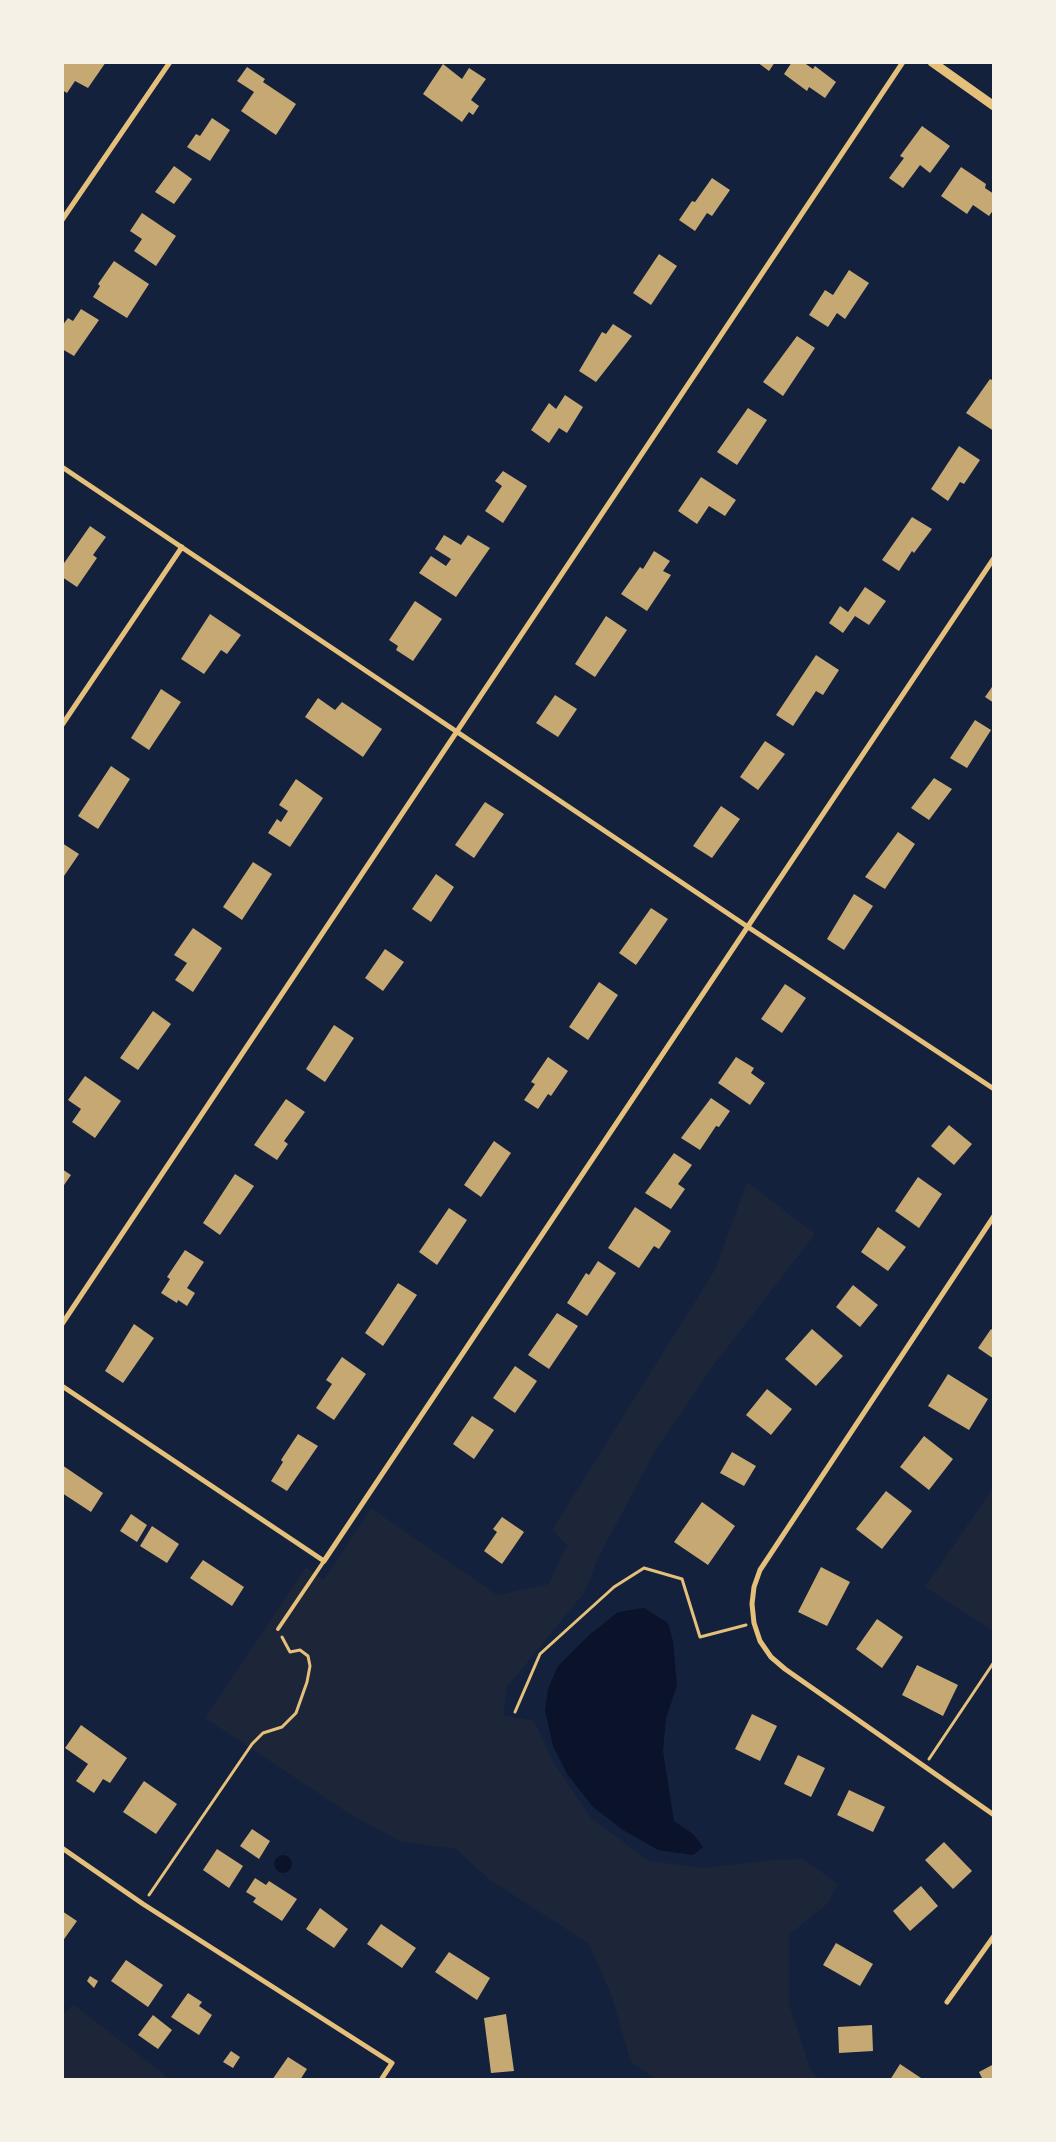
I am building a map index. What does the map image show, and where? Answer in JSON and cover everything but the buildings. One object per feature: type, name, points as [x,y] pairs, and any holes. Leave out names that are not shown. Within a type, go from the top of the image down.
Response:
[{"type":"street","points":[[62,220],[170,62]]},
{"type":"street","points":[[62,1324],[903,62]]},
{"type":"street","points":[[932,62],[994,106]]},
{"type":"street","points":[[62,467],[748,927],[994,1089]]},
{"type":"street","points":[[62,725],[182,547]]},
{"type":"street","points":[[62,1386],[324,1561],[994,558]]},
{"type":"street","points":[[994,1216],[760,1570],[754,1587],[752,1604],[754,1623],[760,1641],[785,1669],[994,1815]]},
{"type":"street","points":[[62,1848],[143,1904],[392,2063],[381,2080]]},
{"type":"street","points":[[947,2002],[994,1936]]},
{"type":"lane","points":[[278,1629],[324,1561]]},
{"type":"path","points":[[515,1712],[540,1654],[614,1588],[644,1568],[682,1578],[700,1637],[754,1623]]},
{"type":"path","points":[[143,1904],[252,1744],[263,1733],[282,1727],[296,1713],[307,1682],[310,1666],[308,1656],[300,1650],[290,1652],[278,1629]]},
{"type":"path","points":[[924,1767],[994,1662]]},
{"type":"shaded area","points":[[747,1182],[815,1234],[713,1366],[655,1451],[597,1560],[585,1592],[507,1687],[503,1715],[534,1721],[554,1763],[591,1818],[649,1861],[704,1868],[771,1860],[803,1859],[838,1884],[827,1904],[789,1935],[789,2003],[811,2071],[820,2079],[656,2079],[631,2062],[611,1994],[589,1944],[489,1879],[456,1849],[399,1841],[348,1813],[205,1718],[306,1567],[324,1580],[371,1508],[497,1595],[549,1584],[567,1545],[552,1530],[715,1270]]},
{"type":"shaded area","points":[[993,1488],[993,1631],[925,1587]]},
{"type":"shaded area","points":[[644,1608],[668,1623],[673,1641],[677,1685],[666,1719],[663,1751],[674,1821],[693,1834],[703,1847],[693,1855],[658,1850],[623,1830],[593,1807],[567,1774],[553,1746],[545,1711],[548,1689],[558,1666],[588,1636],[618,1612]]},
{"type":"shaded area","points":[[283,1855],[289,1858],[292,1864],[289,1870],[283,1873],[277,1870],[274,1864],[277,1858]]},
{"type":"shaded area","points":[[73,2004],[167,2077],[164,2080],[63,2079],[63,2015]]}]
